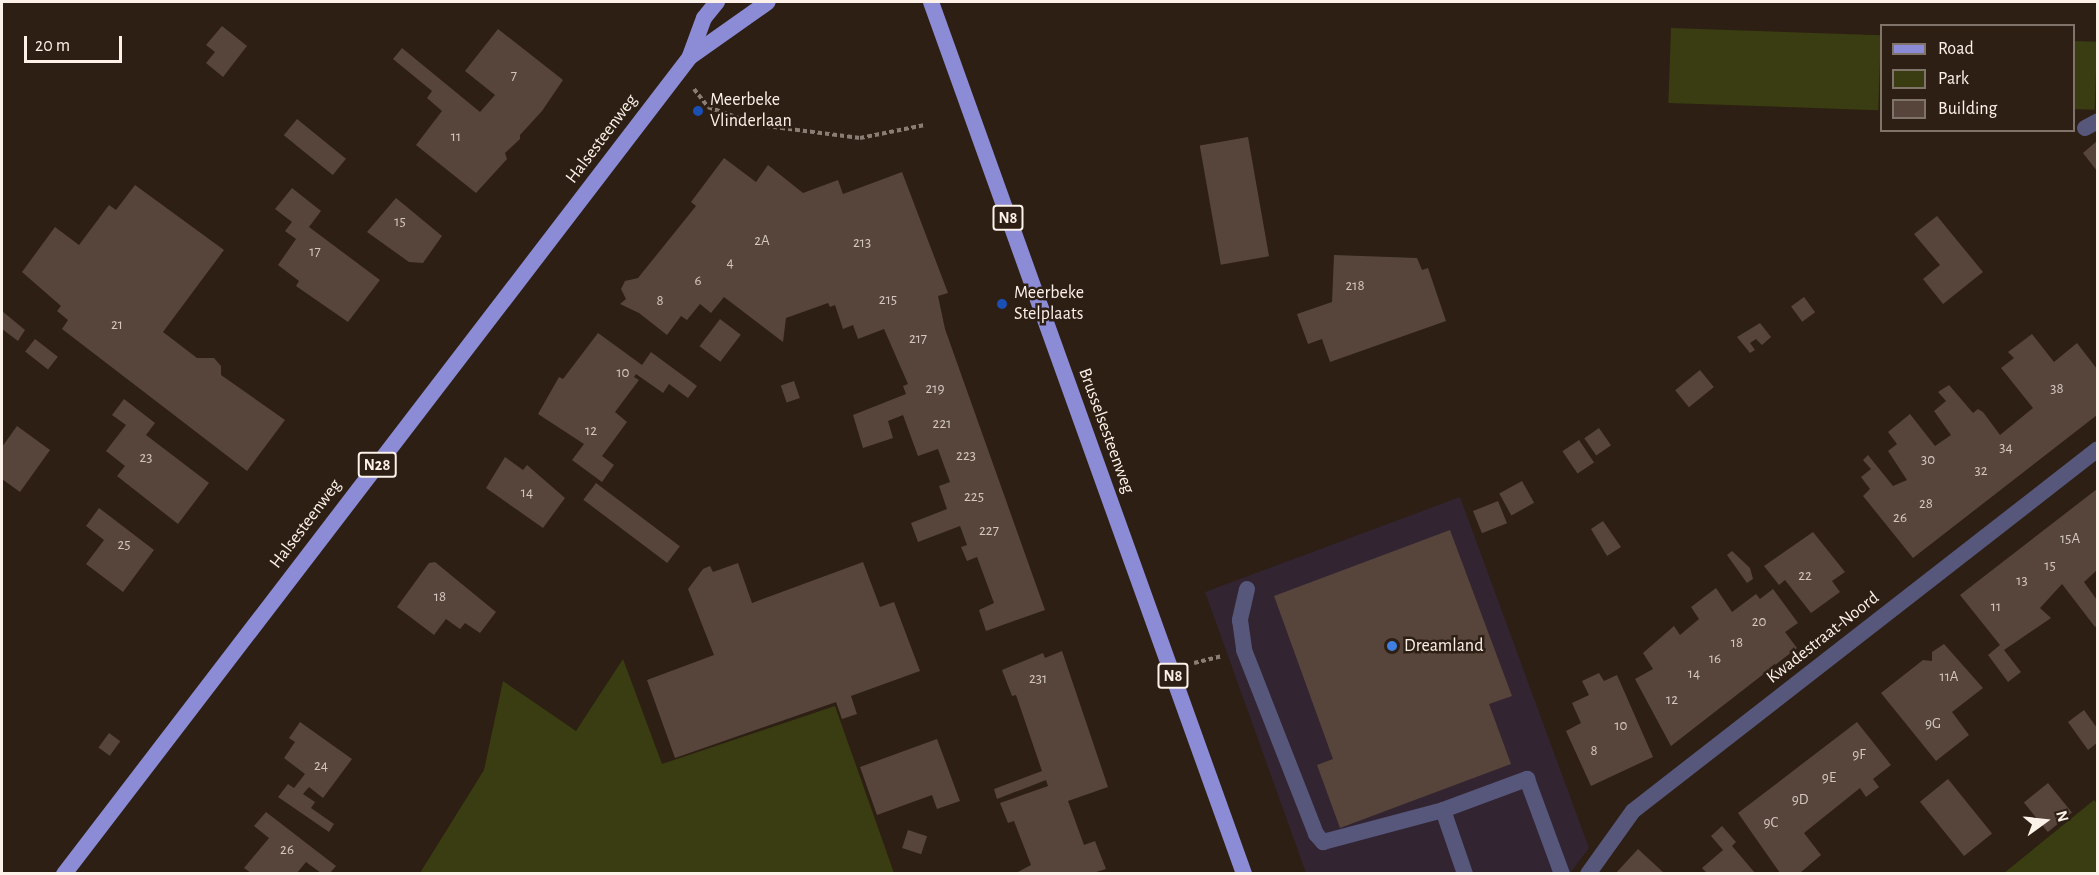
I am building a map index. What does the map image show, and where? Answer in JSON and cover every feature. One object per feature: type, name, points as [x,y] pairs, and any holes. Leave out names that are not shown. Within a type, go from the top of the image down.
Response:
[{"type":"main road","name":"Halsesteenweg","points":[[64,873],[685,63],[704,18],[717,2]]},
{"type":"main road","name":"Halsesteenweg","points":[[685,63],[768,2]]},
{"type":"main road","name":"Brusselsesteenweg","points":[[931,2],[1244,873]]},
{"type":"street","name":"Kwadestraat-Noord","points":[[1588,873],[1633,811],[2097,449]]},
{"type":"street","points":[[1247,589],[1240,620],[1244,650],[1316,834],[1323,842],[1443,810],[1527,779],[1562,873]]},
{"type":"street","points":[[1443,810],[1465,873]]},
{"type":"path","points":[[685,63],[708,107],[758,125],[860,138],[925,125]]},
{"type":"path","points":[[1170,669],[1244,650]]},
{"type":"shaded area","points":[[1460,497],[1589,848],[1570,873],[1306,873],[1205,592]]},
{"type":"green space","points":[[1671,28],[1880,35],[1878,110],[1668,103]]},
{"type":"green space","points":[[2075,41],[2097,42],[2095,110],[2075,109]]},
{"type":"green space","points":[[623,659],[662,764],[835,706],[894,873],[420,873],[484,770],[503,681],[576,731]]},
{"type":"green space","points":[[2094,800],[2098,805],[2097,873],[2004,873]]},
{"type":"building","points":[[222,26],[247,46],[223,77],[206,63],[215,52],[206,45]]},
{"type":"building","points":[[498,29],[563,80],[542,111],[520,135],[520,139],[505,153],[507,159],[476,193],[416,145],[442,111],[427,98],[432,91],[393,59],[402,48],[480,112],[495,95],[465,71]]},
{"type":"building","points":[[297,119],[346,159],[333,175],[284,135]]},
{"type":"building","points":[[1248,137],[1269,256],[1221,265],[1200,146]]},
{"type":"building","points":[[2097,141],[2097,171],[2083,153]]},
{"type":"building","points":[[724,158],[756,182],[768,165],[803,193],[838,180],[843,194],[902,172],[948,293],[938,296],[945,329],[1045,610],[986,631],[979,610],[994,603],[977,557],[967,561],[961,547],[967,545],[960,526],[918,542],[911,523],[947,509],[939,486],[950,482],[938,449],[918,456],[903,415],[888,421],[893,438],[863,448],[853,415],[906,394],[903,386],[908,384],[884,329],[858,339],[853,325],[843,329],[835,305],[830,307],[828,303],[786,318],[783,342],[724,297],[711,313],[700,304],[687,320],[681,316],[667,335],[639,313],[620,304],[626,299],[621,289],[625,281],[638,278],[696,206],[691,202]]},
{"type":"building","points":[[135,185],[224,250],[163,332],[197,358],[214,358],[221,366],[221,375],[285,420],[247,471],[62,329],[68,320],[57,311],[61,306],[22,272],[55,227],[79,245],[109,205],[116,210]]},
{"type":"building","points":[[292,188],[321,211],[309,227],[380,280],[348,322],[296,286],[299,281],[278,265],[296,239],[285,231],[292,222],[275,209]]},
{"type":"building","points":[[396,198],[442,236],[423,263],[409,262],[367,232]]},
{"type":"building","points":[[1937,216],[1983,272],[1943,304],[1923,279],[1940,265],[1914,234]]},
{"type":"building","points":[[1334,255],[1417,258],[1422,270],[1428,268],[1446,321],[1330,362],[1322,339],[1308,344],[1297,314],[1332,302]]},
{"type":"building","points":[[1804,297],[1815,312],[1802,322],[1791,306]]},
{"type":"building","points":[[2,311],[25,330],[18,341],[2,329]]},
{"type":"building","points":[[720,319],[741,335],[720,362],[700,346]]},
{"type":"building","points":[[1760,323],[1771,337],[1762,345],[1756,339],[1750,343],[1755,350],[1750,353],[1737,337]]},
{"type":"building","points":[[598,333],[642,365],[651,352],[697,386],[688,398],[669,384],[663,393],[636,374],[634,377],[639,380],[615,412],[627,422],[602,456],[614,465],[602,482],[572,460],[584,444],[538,414],[559,377],[563,379]]},
{"type":"building","points":[[2032,334],[2054,362],[2077,343],[2097,369],[2097,415],[1913,558],[1863,496],[1870,489],[1861,477],[1871,469],[1863,460],[1868,455],[1893,486],[1907,480],[1888,451],[1897,444],[1888,432],[1910,414],[1935,446],[1951,435],[1934,411],[1946,401],[1938,392],[1949,385],[1973,413],[1978,409],[1983,412],[2000,435],[2033,408],[2001,368],[2014,358],[2008,352]]},
{"type":"building","points":[[35,339],[58,357],[48,369],[25,352]]},
{"type":"building","points":[[1700,370],[1714,387],[1689,407],[1675,390]]},
{"type":"building","points":[[794,381],[800,398],[787,403],[781,386]]},
{"type":"building","points":[[124,399],[155,423],[146,435],[209,483],[178,524],[117,476],[125,466],[106,451],[126,425],[112,415]]},
{"type":"building","points":[[17,426],[50,450],[20,492],[2,479],[2,447]]},
{"type":"building","points":[[1599,428],[1611,445],[1596,456],[1584,438]]},
{"type":"building","points":[[1579,440],[1594,462],[1578,474],[1562,451]]},
{"type":"building","points":[[505,457],[523,470],[527,465],[565,498],[543,528],[486,488]]},
{"type":"building","points":[[1522,481],[1534,503],[1511,515],[1499,494]]},
{"type":"building","points":[[596,483],[680,546],[667,563],[583,500]]},
{"type":"building","points":[[2097,489],[2097,570],[2084,582],[2097,600],[2097,625],[2095,627],[2062,584],[2040,608],[2051,618],[2004,650],[2021,672],[2008,682],[1988,655],[2000,645],[1960,595]]},
{"type":"building","points":[[1498,501],[1507,523],[1482,533],[1473,511]]},
{"type":"building","points":[[99,508],[154,550],[123,592],[86,564],[104,540],[86,526]]},
{"type":"building","points":[[1603,521],[1621,547],[1607,556],[1591,529]]},
{"type":"building","name":"Dreamland","points":[[1450,530],[1512,696],[1489,704],[1511,764],[1340,828],[1317,765],[1333,759],[1274,596]]},
{"type":"building","points":[[1813,532],[1845,572],[1832,581],[1840,592],[1811,613],[1785,580],[1779,585],[1764,566]]},
{"type":"building","points":[[1732,551],[1750,568],[1753,579],[1747,583],[1727,555]]},
{"type":"building","points":[[435,562],[496,612],[480,633],[465,623],[460,629],[446,619],[434,635],[397,607],[429,563]]},
{"type":"building","points":[[863,562],[880,607],[894,602],[920,671],[851,696],[857,714],[842,719],[836,702],[675,758],[647,680],[714,655],[688,589],[703,569],[710,566],[713,572],[738,563],[752,603]]},
{"type":"building","points":[[1716,588],[1732,612],[1756,594],[1760,599],[1773,589],[1798,623],[1785,632],[1797,648],[1671,746],[1635,679],[1653,669],[1643,653],[1674,626],[1680,635],[1699,619],[1691,607]]},
{"type":"building","points":[[1944,644],[1983,688],[1952,712],[1969,735],[1936,761],[1881,693],[1923,660],[1932,661],[1932,652]]},
{"type":"building","points":[[1062,651],[1108,787],[1068,801],[1084,845],[1095,841],[1106,869],[1093,873],[1016,873],[1031,865],[1014,821],[1008,823],[1000,803],[1048,786],[1046,780],[997,799],[994,789],[1042,771],[1016,695],[1012,696],[1002,670],[1043,653],[1045,658]]},
{"type":"building","points":[[1599,673],[1604,681],[1617,675],[1653,757],[1591,786],[1566,731],[1581,723],[1572,703],[1589,695],[1582,681]]},
{"type":"building","points":[[2084,710],[2097,728],[2097,743],[2088,750],[2068,722]]},
{"type":"building","points":[[300,722],[352,759],[323,798],[309,787],[303,794],[315,802],[311,808],[334,824],[329,832],[278,797],[288,784],[294,788],[305,774],[284,758],[295,742],[289,738]]},
{"type":"building","points":[[1857,722],[1891,765],[1873,779],[1879,787],[1866,797],[1860,788],[1804,833],[1821,855],[1800,873],[1780,873],[1738,813]]},
{"type":"building","points":[[109,733],[120,741],[110,756],[98,748]]},
{"type":"building","points":[[937,739],[960,801],[937,809],[932,795],[877,815],[860,767]]},
{"type":"building","points":[[1948,779],[1992,833],[1964,856],[1920,802]]},
{"type":"building","points":[[2048,783],[2072,813],[2048,832],[2024,803]]},
{"type":"building","points":[[266,812],[336,866],[330,873],[321,873],[306,862],[297,873],[251,873],[244,868],[269,838],[254,826]]},
{"type":"building","points":[[1722,826],[1736,842],[1732,846],[1755,873],[1707,873],[1702,868],[1723,850],[1711,836]]},
{"type":"building","points":[[908,830],[927,836],[921,854],[902,848]]},
{"type":"building","points":[[1638,849],[1664,873],[1616,873]]},
{"type":"place","name":"Meerbeke Vlinderlaan","points":[[698,111]]},
{"type":"place","name":"Meerbeke Stelplaats","points":[[1002,304]]},
{"type":"place","name":"Dreamland","points":[[1392,646]]}]
